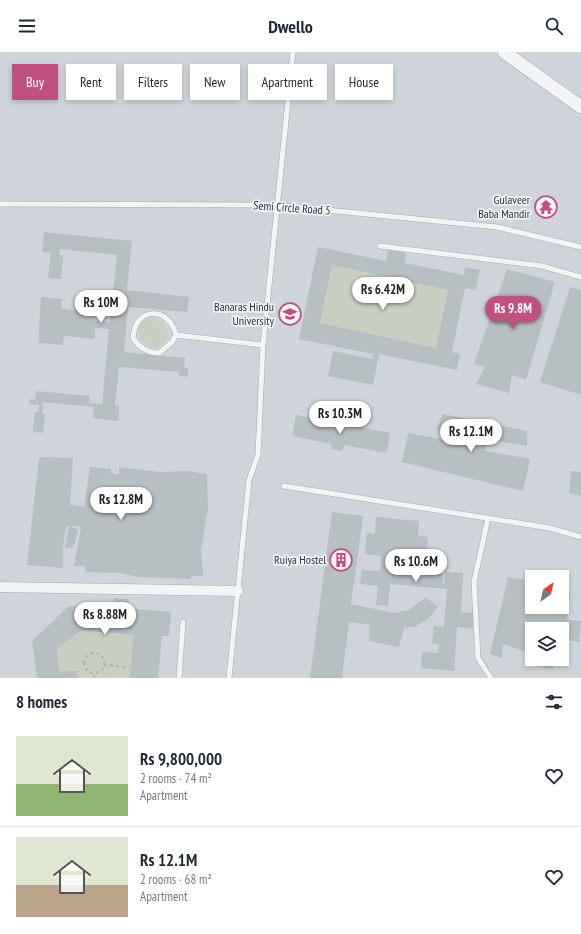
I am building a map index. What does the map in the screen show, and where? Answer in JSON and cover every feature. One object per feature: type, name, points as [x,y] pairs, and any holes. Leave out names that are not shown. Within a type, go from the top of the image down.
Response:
[{"type":"street","points":[[504,52],[581,107]]},
{"type":"street","points":[[0,587],[238,591]]},
{"type":"lane","points":[[229,678],[249,480],[258,455],[263,344],[292,52]]},
{"type":"lane","name":"Semi Circle Road 5","points":[[0,204],[277,205],[497,227],[581,247]]},
{"type":"lane","points":[[380,246],[542,266],[581,277]]},
{"type":"lane","points":[[152,313],[164,316],[175,328],[176,335],[172,342],[159,353],[141,347],[133,338],[136,324],[145,315],[152,313]]},
{"type":"lane","points":[[176,335],[263,344]]},
{"type":"lane","points":[[284,486],[550,528],[581,537]]},
{"type":"lane","points":[[488,518],[474,582],[478,658],[491,678]]},
{"type":"lane","points":[[179,678],[183,622]]},
{"type":"path","points":[[90,654],[98,654],[103,658],[104,665],[103,669],[94,674],[88,671],[84,665],[85,658],[90,654]]},
{"type":"path","points":[[104,665],[126,667]]},
{"type":"shaded area","name":"Banaras Hindu University","points":[[0,52],[581,52],[581,678],[0,678]]},
{"type":"shaded area","points":[[332,265],[448,290],[436,348],[320,323]]},
{"type":"shaded area","points":[[150,317],[163,323],[167,327],[168,332],[168,337],[165,341],[153,348],[141,341],[139,336],[139,326],[141,322]]},
{"type":"shaded area","points":[[82,630],[133,635],[130,678],[77,678],[78,671],[59,671],[57,649]]},
{"type":"building","name":"Gulaveer Baba Mandir","points":[[541,198],[555,202],[551,216],[537,212]]},
{"type":"building","points":[[44,232],[132,241],[127,290],[189,297],[187,312],[128,307],[124,352],[185,358],[184,368],[188,368],[188,377],[179,376],[179,372],[119,367],[115,406],[119,406],[118,421],[93,418],[94,407],[43,402],[42,414],[45,414],[43,433],[33,432],[35,412],[39,412],[39,405],[29,404],[30,399],[35,400],[36,391],[90,396],[89,403],[102,404],[109,329],[95,328],[94,339],[64,336],[63,345],[38,343],[41,297],[62,299],[61,309],[95,312],[94,321],[110,322],[117,255],[60,249],[59,255],[63,256],[61,279],[48,278],[51,253],[42,252]]},
{"type":"building","points":[[318,247],[386,261],[388,249],[406,253],[405,263],[464,275],[465,267],[480,270],[476,290],[465,288],[452,352],[460,354],[457,370],[379,354],[373,385],[328,376],[333,351],[372,359],[373,354],[299,339]],"holes":[[[332,265],[448,290],[436,348],[320,323]]]},
{"type":"building","points":[[507,269],[555,282],[526,380],[512,375],[509,393],[476,384],[485,367],[474,364]]},
{"type":"building","points":[[570,287],[581,290],[581,395],[540,382]]},
{"type":"building","points":[[443,414],[527,431],[527,446],[485,439],[485,451],[530,459],[523,491],[402,462],[408,433],[468,444],[472,436],[436,430]]},
{"type":"building","points":[[296,415],[390,433],[387,453],[344,445],[342,451],[331,449],[332,444],[292,436]]},
{"type":"building","points":[[42,457],[73,458],[70,505],[84,507],[90,467],[111,469],[111,473],[119,475],[119,467],[160,472],[187,471],[207,474],[208,509],[201,550],[203,576],[191,576],[191,579],[138,577],[120,573],[85,572],[85,566],[74,566],[81,527],[73,526],[72,527],[78,529],[75,543],[72,548],[65,547],[69,526],[66,526],[63,546],[63,568],[27,565],[39,459]]},
{"type":"building","points":[[571,471],[581,472],[581,496],[569,493]]},
{"type":"building","name":"Ruiya Hostel","points":[[332,512],[363,516],[351,604],[394,613],[409,610],[426,597],[438,607],[428,619],[414,627],[404,628],[399,647],[369,641],[370,625],[349,622],[342,678],[310,678]]},
{"type":"building","points":[[376,517],[419,521],[418,536],[428,537],[426,564],[403,562],[402,570],[443,574],[443,584],[445,572],[463,573],[461,612],[474,613],[473,629],[457,627],[454,671],[421,668],[422,652],[438,653],[439,644],[432,643],[434,626],[444,627],[447,589],[390,584],[388,606],[376,605],[378,586],[360,584],[362,570],[380,571],[381,556],[365,554],[367,533],[375,534]]},
{"type":"building","points":[[508,577],[525,580],[525,614],[568,614],[567,620],[581,621],[579,642],[569,640],[569,622],[525,622],[525,652],[503,644],[502,658],[490,654]]},
{"type":"building","points":[[114,598],[129,599],[127,608],[171,612],[169,636],[162,636],[158,678],[130,678],[133,635],[82,630],[57,649],[59,671],[78,671],[77,678],[37,678],[32,641],[69,606],[113,607]]},
{"type":"building","points":[[537,666],[553,666],[553,669]]},
{"type":"place","name":"Gulaveer Baba Mandir","points":[[546,207]]},
{"type":"place","name":"Banaras Hindu University","points":[[290,314]]},
{"type":"place","name":"Ruiya Hostel","points":[[341,560]]}]
